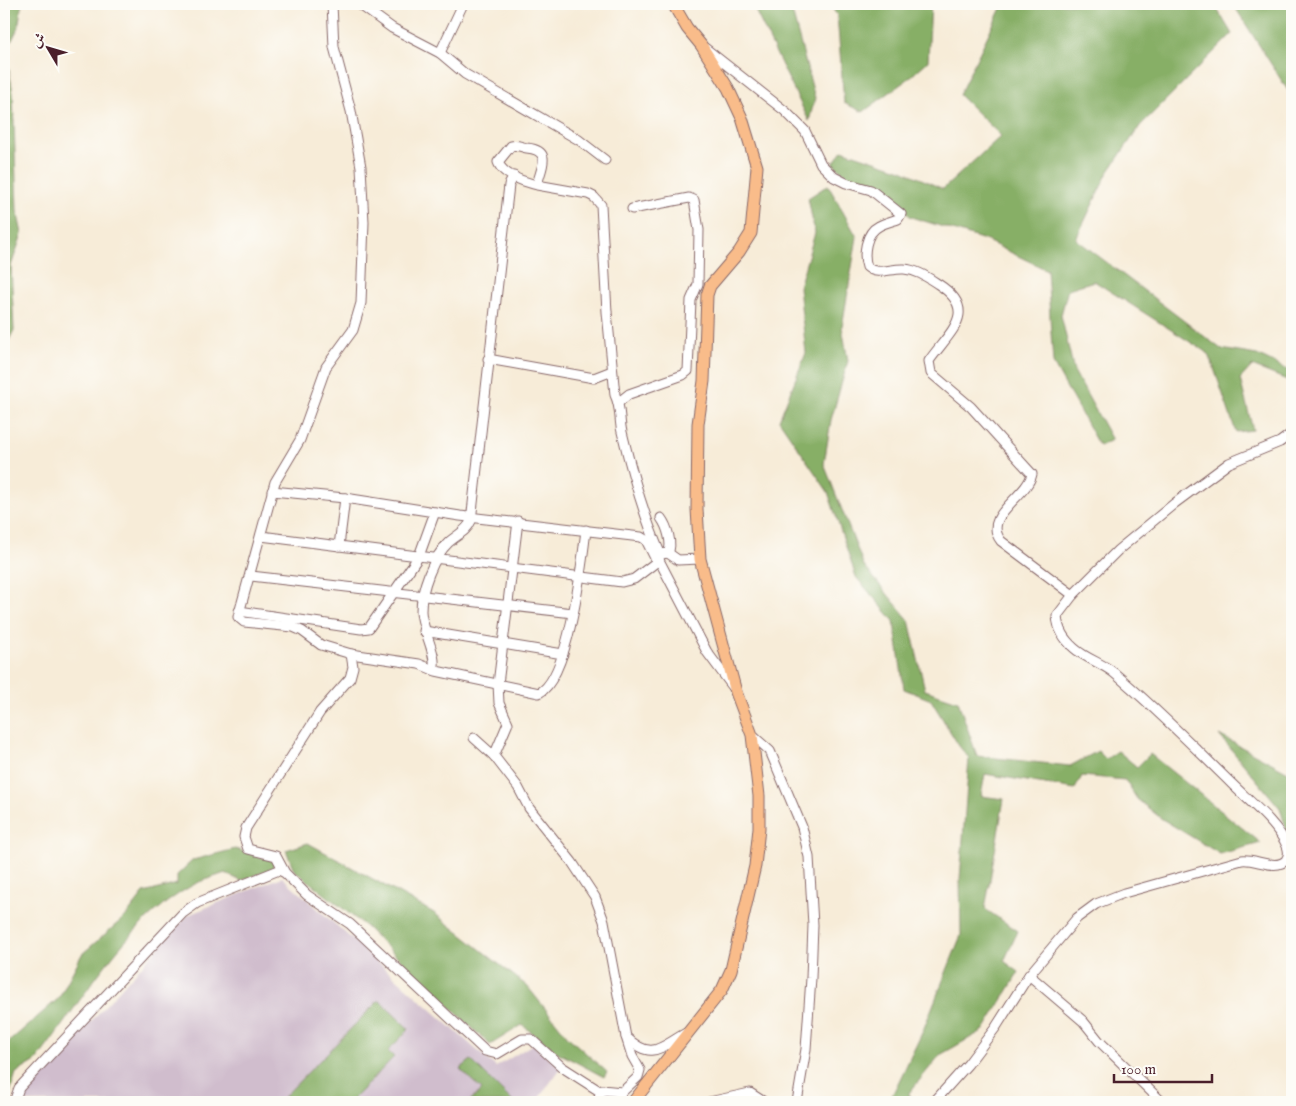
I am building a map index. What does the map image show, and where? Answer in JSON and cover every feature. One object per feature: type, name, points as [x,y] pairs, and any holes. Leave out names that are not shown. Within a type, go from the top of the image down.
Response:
[{"type":"main road","points":[[633,1102],[722,990],[731,970],[755,866],[759,828],[759,796],[752,735],[736,692],[700,559],[697,509],[698,424],[704,381],[701,294],[739,252],[751,233],[757,168],[735,103],[701,45],[687,28],[673,4]]},
{"type":"street","points":[[332,4],[334,47],[355,130],[362,176],[364,222],[361,303],[353,330],[326,368],[300,440],[272,491],[238,617],[244,622],[298,629],[321,645],[351,654],[420,664],[433,670],[534,693],[542,692],[552,679],[563,654],[580,577],[586,530]]},
{"type":"street","points":[[359,4],[392,28],[440,53],[465,74],[579,140],[606,160]]},
{"type":"street","points":[[440,53],[463,4]]},
{"type":"street","points":[[701,45],[785,111],[805,131],[821,164],[834,177],[846,183],[871,190],[901,214],[898,219],[877,226],[872,233],[864,258],[867,267],[875,272],[902,269],[919,272],[950,292],[959,302],[961,311],[958,319],[929,361],[929,368],[931,372],[971,407],[1032,474],[1028,483],[997,519],[994,527],[996,534],[1001,541],[1073,595]]},
{"type":"street","points":[[537,185],[544,161],[540,151],[536,148],[513,145],[499,161],[500,166],[514,176],[537,185],[591,195],[601,205],[612,371],[619,402],[622,432],[637,491],[661,558],[707,652],[736,692]]},
{"type":"street","points":[[433,670],[434,661],[424,632],[421,612],[424,594],[435,558],[451,540],[468,527],[472,517],[488,359],[509,185],[514,176]]},
{"type":"street","points":[[619,402],[628,394],[687,372],[691,354],[691,300],[701,294],[698,284],[699,230],[694,200],[689,198],[632,209]]},
{"type":"street","points":[[488,359],[594,378],[612,371]]},
{"type":"street","points":[[934,1102],[968,1064],[996,1027],[1029,975],[1076,918],[1096,904],[1124,893],[1242,860],[1281,864],[1286,859],[1289,852],[1286,844],[1265,816],[1149,704],[1111,671],[1076,650],[1063,637],[1057,626],[1057,616],[1073,595],[1118,550],[1175,503],[1221,469],[1248,454],[1280,442],[1292,433]]},
{"type":"street","points":[[272,491],[345,498],[472,517],[641,537],[646,540],[661,558],[678,560],[700,559]]},
{"type":"street","points":[[339,546],[345,498]]},
{"type":"street","points":[[239,611],[364,630],[372,626],[419,556],[435,512]]},
{"type":"street","points":[[261,536],[628,582],[670,550],[667,530],[661,518]]},
{"type":"street","points":[[494,756],[508,723],[499,703],[498,684],[518,521]]},
{"type":"street","points":[[250,576],[424,594],[573,613]]},
{"type":"street","points":[[424,632],[563,654]]},
{"type":"street","points":[[351,654],[353,666],[350,678],[320,712],[246,828],[244,837],[248,849],[276,856],[284,871],[307,895],[350,924],[485,1052],[497,1054],[522,1039],[531,1039],[562,1067],[599,1095],[622,1092],[639,1075],[640,1068],[632,1056],[626,1037],[604,921],[595,897],[572,862],[529,808],[518,787],[494,756],[474,738]]},
{"type":"street","points":[[752,735],[770,751],[802,828],[809,857],[812,902],[812,950],[806,1049],[797,1102]]},
{"type":"street","points":[[14,1102],[19,1088],[183,913],[197,903],[280,870],[284,871]]},
{"type":"street","points":[[1029,975],[1083,1022],[1099,1041],[1162,1102]]},
{"type":"street","points":[[626,1037],[641,1049],[652,1051],[691,1030]]},
{"type":"street","points":[[709,1102],[750,1093],[764,1102]]},
{"type":"shaded area","points":[[282,877],[496,1067],[533,1044],[561,1068],[536,1102],[20,1102],[20,1099],[188,915]]},
{"type":"green space","points":[[4,4],[22,4],[18,28],[6,52],[13,93],[17,210],[22,234],[11,266],[14,330],[9,340],[4,324]]},
{"type":"green space","points":[[752,4],[790,4],[815,98],[809,121]]},
{"type":"green space","points":[[829,4],[931,4],[928,61],[908,79],[863,112],[844,103],[837,15]]},
{"type":"green space","points":[[1003,4],[1214,4],[1232,34],[1140,126],[1107,174],[1076,239],[1221,349],[1257,355],[1292,372],[1292,382],[1252,366],[1240,379],[1253,430],[1236,432],[1209,354],[1094,281],[1068,289],[1061,315],[1074,371],[1112,440],[1099,446],[1053,363],[1047,270],[985,240],[911,217],[880,188],[849,177],[833,164],[842,150],[902,170],[943,189],[1001,136],[959,95]]},
{"type":"green space","points":[[1233,4],[1292,4],[1292,97]]},
{"type":"green space","points":[[828,185],[857,237],[842,327],[848,361],[831,420],[824,464],[864,566],[909,620],[925,690],[958,701],[977,756],[1070,766],[1098,751],[1106,759],[1118,751],[1137,767],[1150,754],[1261,843],[1220,854],[1162,819],[1137,799],[1125,780],[1082,776],[1075,789],[985,774],[981,796],[1004,799],[985,909],[1018,931],[1004,961],[1019,972],[984,1030],[940,1055],[909,1093],[910,1102],[889,1102],[922,1033],[961,935],[960,879],[969,758],[959,746],[931,700],[904,689],[894,621],[856,577],[828,492],[779,420],[806,353],[799,287],[815,233],[808,198]]},
{"type":"green space","points":[[1219,735],[1292,774],[1292,850],[1280,808]]},
{"type":"green space","points":[[308,843],[434,913],[527,986],[568,1037],[607,1072],[604,1077],[557,1052],[522,1025],[490,1045],[365,926],[294,870],[286,850]]},
{"type":"green space","points":[[235,849],[274,861],[273,868],[241,881],[225,873],[200,882],[168,902],[145,921],[106,965],[36,1061],[16,1073],[7,1102],[4,1102],[4,1046],[59,998],[82,954],[126,916],[144,893],[177,884],[177,875],[193,860]]},
{"type":"green space","points":[[379,1000],[409,1029],[388,1051],[394,1057],[350,1102],[279,1102]]},
{"type":"green space","points":[[471,1060],[513,1102],[469,1102],[482,1090],[460,1069]]}]
